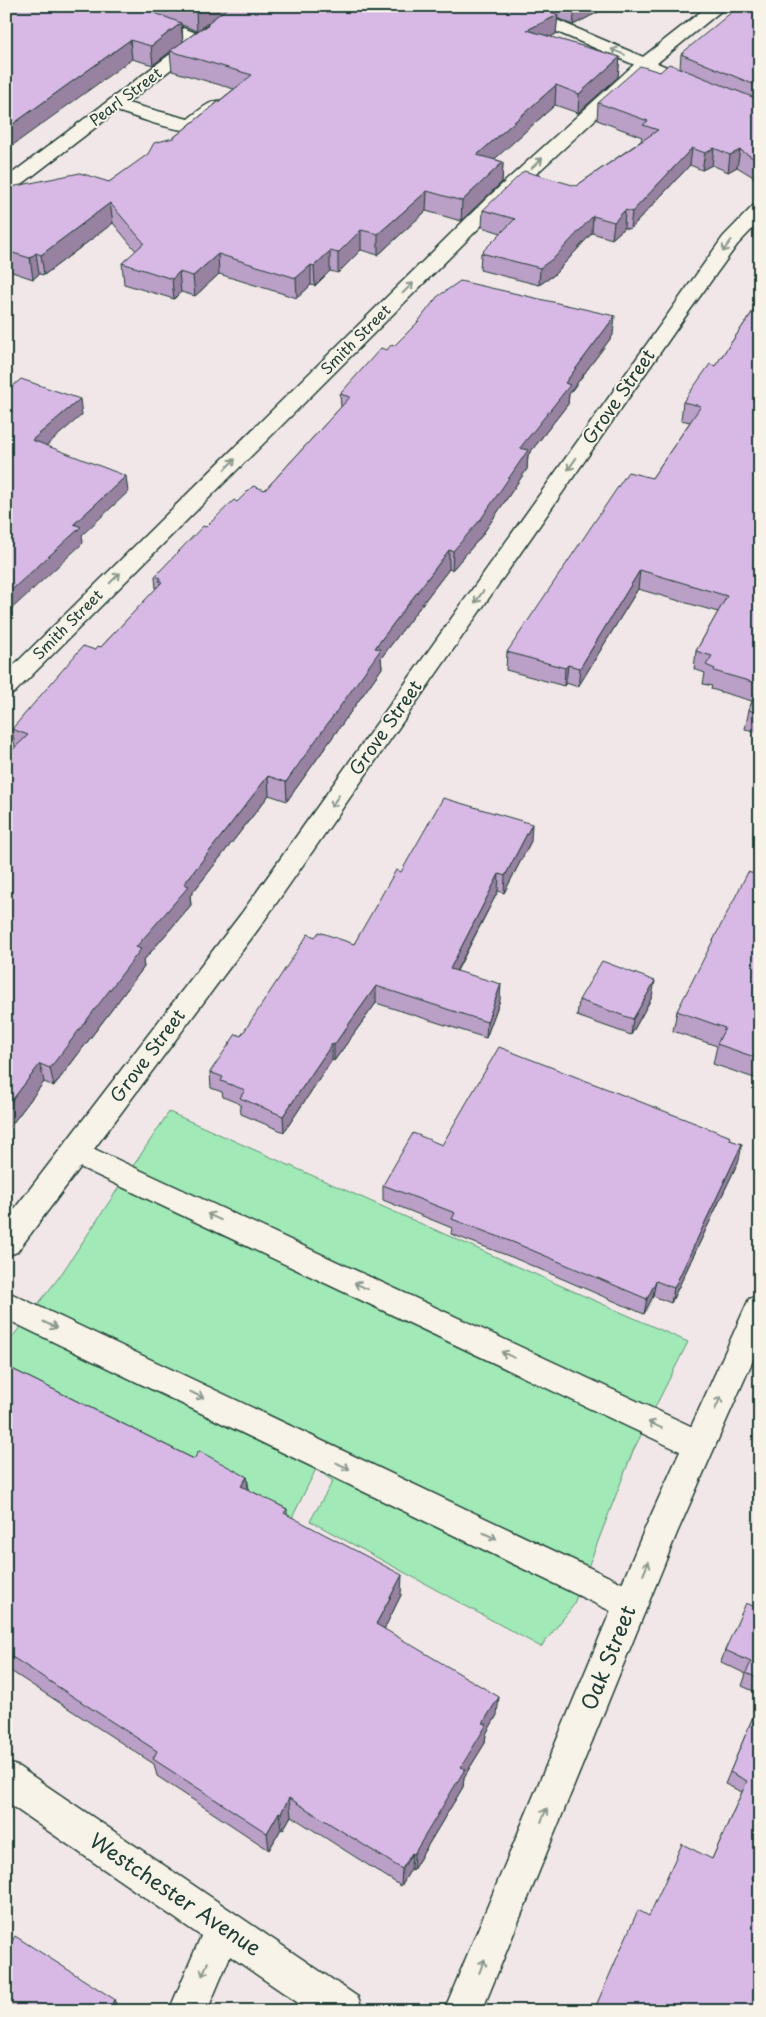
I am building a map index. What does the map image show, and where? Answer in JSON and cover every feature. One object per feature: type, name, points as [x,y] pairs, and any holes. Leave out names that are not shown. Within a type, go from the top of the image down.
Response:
[{"type":"street","points":[[108,6],[201,41]]},
{"type":"street","name":"Pearl Street","points":[[6,187],[245,6]]},
{"type":"street","points":[[509,6],[760,113]]},
{"type":"street","name":"Smith Street","points":[[6,687],[493,203],[645,64],[719,6]]},
{"type":"street","points":[[116,105],[177,123],[191,125],[231,96]]},
{"type":"street","name":"Grove Street","points":[[6,1243],[250,920],[680,310],[730,241],[760,210]]},
{"type":"street","points":[[75,1152],[699,1445]]},
{"type":"street","points":[[6,1304],[631,1604]]},
{"type":"street","name":"Oak Street","points":[[464,2011],[660,1533],[760,1308]]},
{"type":"street","name":"Westchester Avenue","points":[[6,1780],[344,2011]]},
{"type":"street","points":[[188,2011],[223,1928]]},
{"type":"green space","points":[[169,1112],[688,1342],[633,1451],[573,1606],[541,1647],[310,1521],[333,1481],[316,1469],[291,1520],[6,1375],[6,1345],[60,1276]]},
{"type":"building","points":[[6,6],[137,6],[181,23],[151,46],[130,40],[6,129]]},
{"type":"building","points":[[180,6],[204,6],[196,12]]},
{"type":"building","points":[[230,6],[538,6],[558,15],[527,30],[620,57],[579,94],[556,85],[477,155],[503,162],[462,201],[427,191],[378,234],[361,230],[338,253],[330,251],[314,266],[311,265],[296,278],[218,254],[193,276],[179,272],[172,279],[122,263],[144,243],[110,203],[41,255],[36,253],[30,258],[6,251],[6,188],[80,173],[109,182],[148,154],[154,143],[173,138],[252,75],[170,51],[202,28],[207,27],[209,22]]},
{"type":"building","points":[[739,6],[760,6],[760,87],[681,54]]},
{"type":"building","points":[[669,64],[760,100],[760,162],[740,150],[730,155],[714,148],[705,153],[692,148],[632,212],[625,210],[614,222],[593,216],[555,257],[540,268],[481,253],[515,219],[483,210],[524,171],[576,186],[658,130],[643,125],[648,121],[598,103],[640,66],[660,72]]},
{"type":"building","points":[[460,281],[615,316],[565,383],[570,385],[520,448],[528,450],[481,519],[453,551],[449,550],[375,648],[381,649],[286,782],[268,776],[184,884],[189,886],[136,947],[141,949],[50,1068],[40,1064],[6,1108],[6,756],[28,735],[12,729],[83,646],[95,650],[98,646],[101,647],[162,582],[159,581],[161,578],[155,576],[203,526],[206,527],[234,500],[237,502],[253,486],[265,490],[350,397],[340,394],[381,348],[387,350],[391,345],[394,346],[417,323],[437,297]]},
{"type":"building","points":[[760,301],[760,477],[754,487],[760,489],[760,714],[749,710],[759,684],[714,671],[715,669],[706,665],[712,656],[696,651],[727,596],[640,570],[580,668],[568,665],[565,668],[507,652],[628,472],[652,478],[701,406],[683,402],[710,364],[715,366]]},
{"type":"building","points":[[21,379],[80,399],[32,440],[126,476],[74,524],[81,527],[6,595],[6,392]]},
{"type":"building","points":[[443,798],[532,824],[505,876],[499,874],[450,969],[501,984],[487,1022],[376,986],[334,1045],[332,1044],[283,1116],[240,1098],[245,1090],[221,1081],[223,1077],[210,1072],[236,1034],[241,1036],[308,934],[315,937],[319,932],[354,944],[396,870],[401,872]]},
{"type":"building","points":[[748,872],[760,876],[760,1059],[717,1044],[725,1028],[677,1011]]},
{"type":"building","points":[[602,961],[655,981],[633,1019],[579,1000]]},
{"type":"building","points":[[499,1047],[731,1137],[730,1140],[742,1144],[674,1288],[656,1281],[647,1299],[515,1243],[452,1219],[455,1213],[383,1185],[413,1133],[442,1145]]},
{"type":"building","points":[[6,1366],[194,1459],[199,1451],[247,1477],[241,1486],[287,1509],[284,1513],[402,1575],[376,1624],[499,1697],[483,1723],[487,1724],[461,1767],[465,1769],[414,1854],[412,1853],[402,1869],[289,1798],[267,1833],[153,1759],[157,1751],[6,1653]]},
{"type":"building","points":[[746,1603],[760,1609],[760,1679],[746,1673],[751,1662],[725,1650]]},
{"type":"building","points":[[760,1700],[760,1859],[752,1879],[760,1883],[760,2011],[601,2011],[595,2008],[638,1910],[649,1916],[682,1844],[712,1859],[747,1781],[730,1772]]},
{"type":"building","points":[[15,1936],[114,1999],[110,2011],[6,2011],[6,1951]]}]
